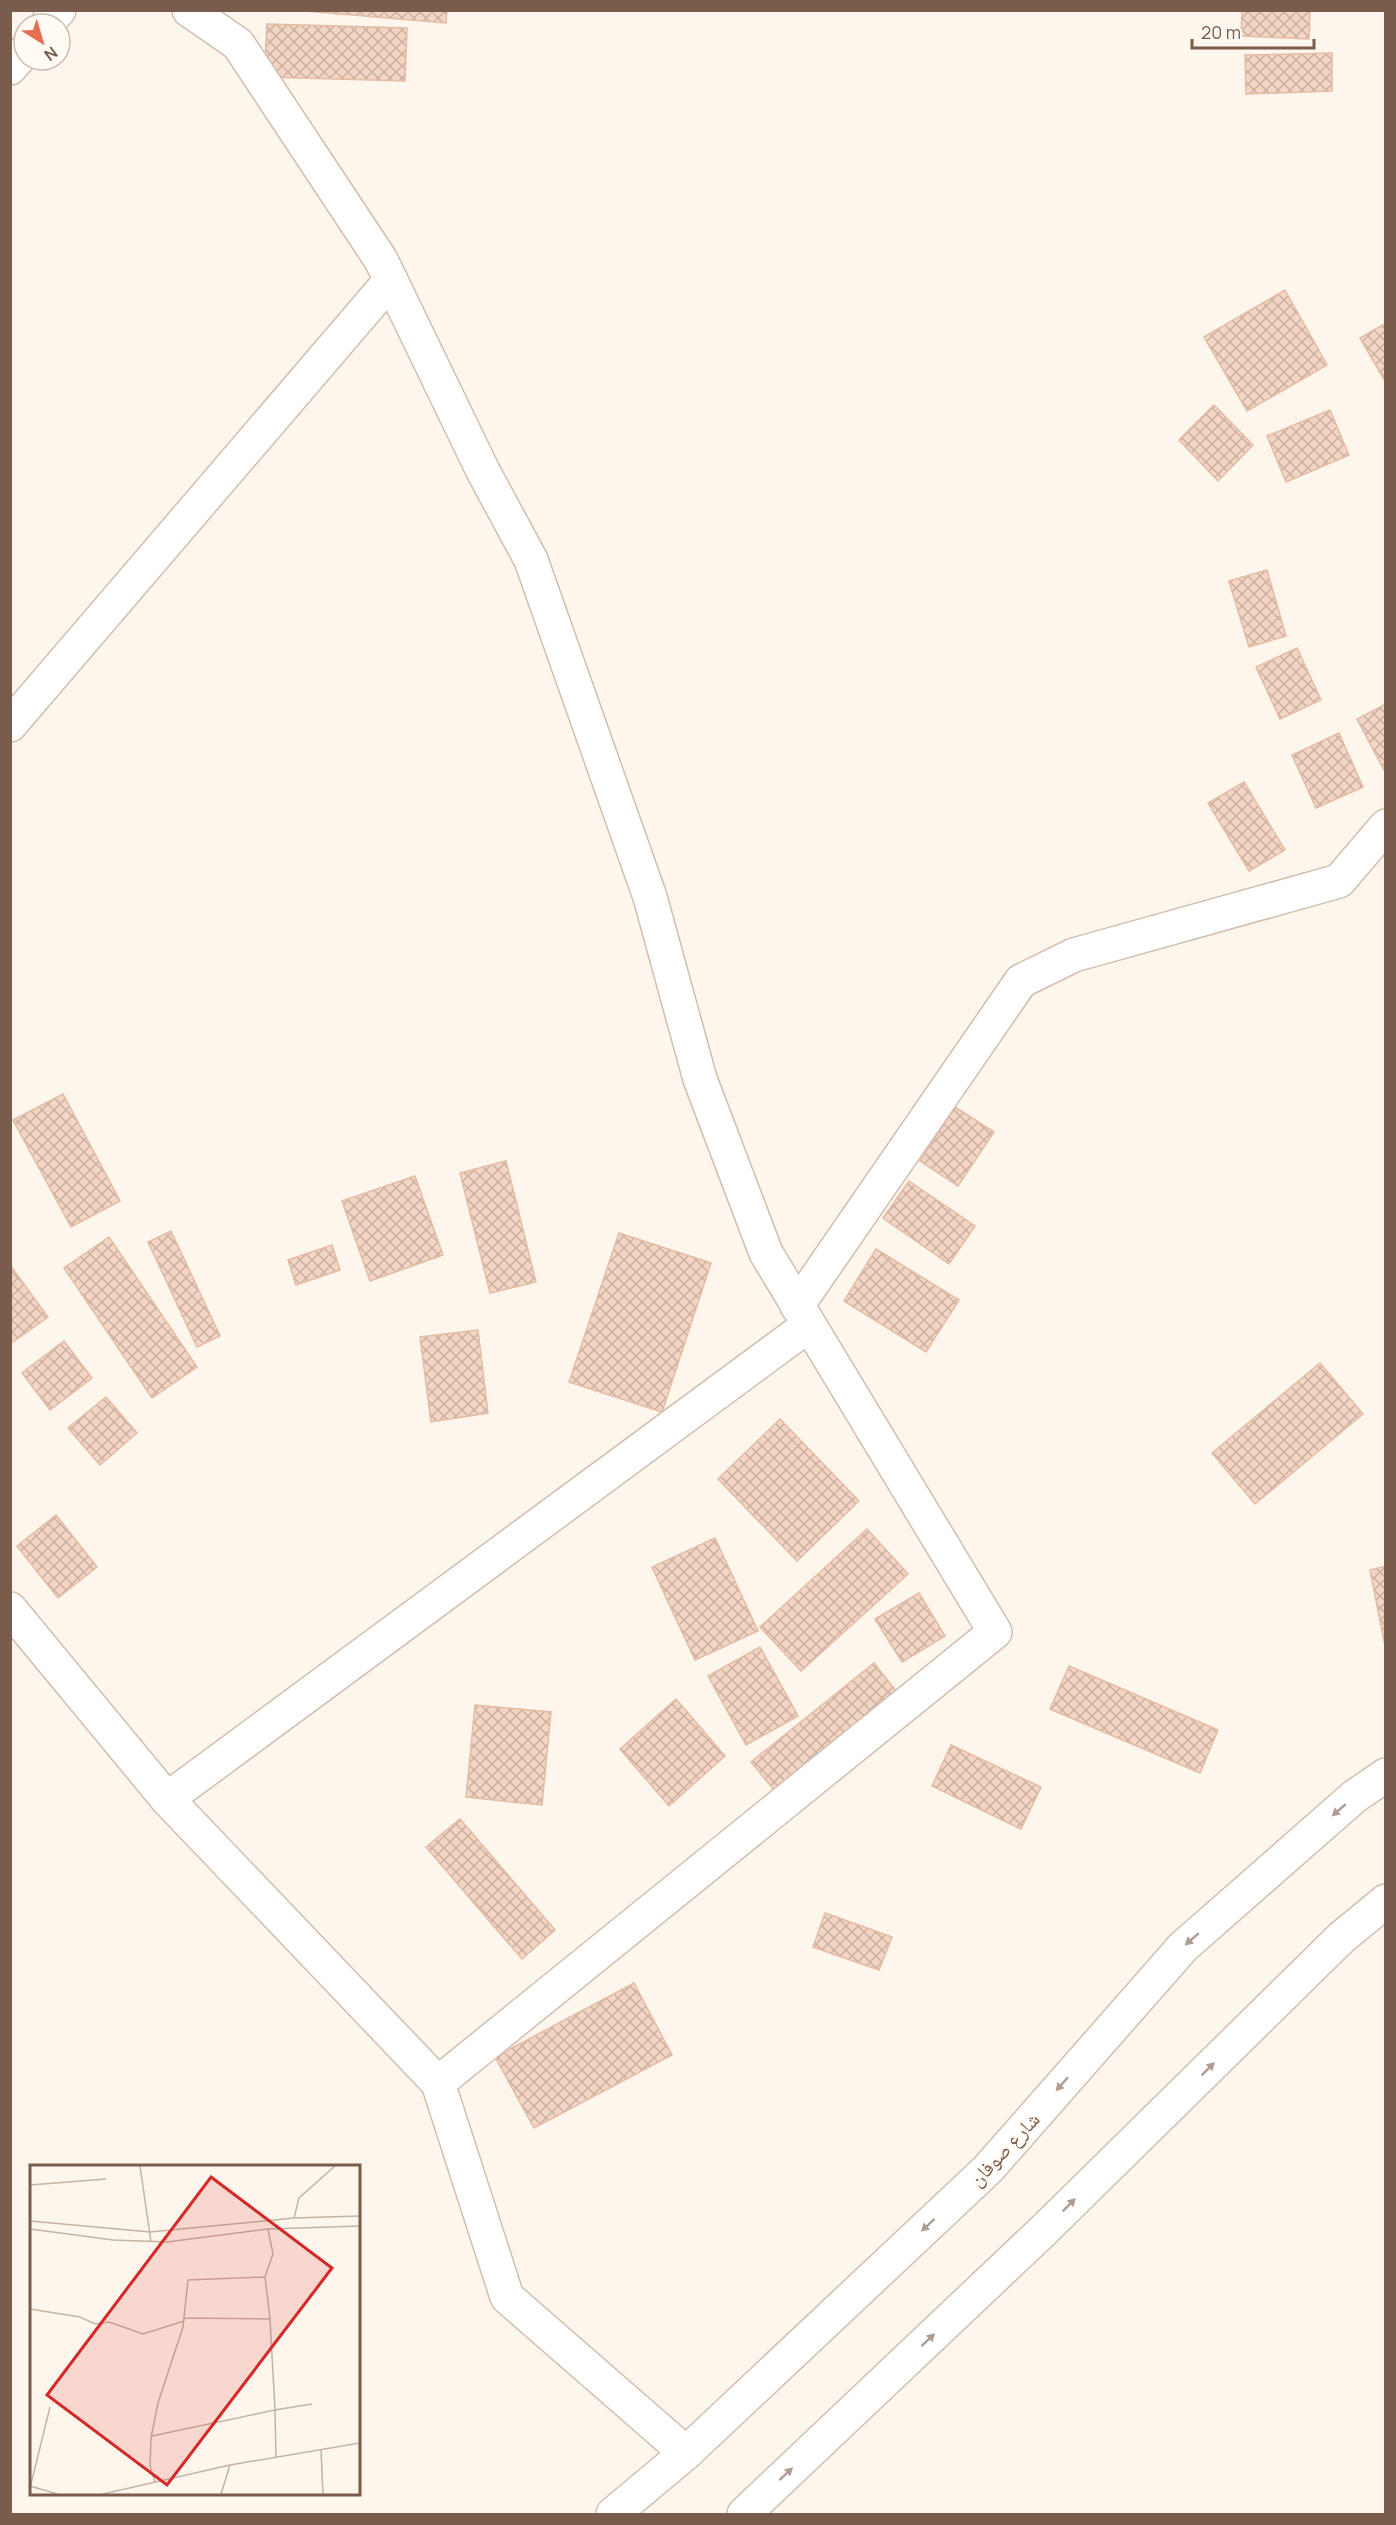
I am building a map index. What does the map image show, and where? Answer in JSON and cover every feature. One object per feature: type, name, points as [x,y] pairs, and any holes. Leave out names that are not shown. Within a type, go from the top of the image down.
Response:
[{"type":"street","points":[[189,10],[238,44],[381,260],[483,471],[531,560],[650,897],[700,1079],[766,1253],[995,1632],[438,2083]]},
{"type":"street","points":[[10,725],[391,280]]},
{"type":"street","points":[[167,1799],[803,1315],[1021,981],[1074,955],[1339,881],[1386,826]]},
{"type":"street","points":[[10,1609],[167,1799],[438,2083],[507,2297],[686,2453]]},
{"type":"street","name":"شارع صوفان","points":[[613,2514],[686,2453],[988,2169],[1183,1947],[1355,1796],[1386,1775]]},
{"type":"street","points":[[744,2514],[1044,2230],[1341,1938],[1386,1901]]},
{"type":"building","points":[[293,10],[447,10],[446,23]]},
{"type":"building","points":[[1242,10],[1310,10],[1309,39],[1241,36]]},
{"type":"building","points":[[267,24],[407,28],[405,81],[264,77]]},
{"type":"building","points":[[1332,53],[1332,91],[1246,94],[1245,55]]},
{"type":"building","points":[[1285,290],[1327,365],[1247,411],[1204,337]]},
{"type":"building","points":[[1386,323],[1386,383],[1360,338]]},
{"type":"building","points":[[1214,405],[1253,445],[1218,481],[1179,440]]},
{"type":"building","points":[[1330,410],[1349,455],[1286,482],[1267,436]]},
{"type":"building","points":[[1267,570],[1286,636],[1249,647],[1229,581]]},
{"type":"building","points":[[1297,648],[1321,700],[1280,719],[1256,667]]},
{"type":"building","points":[[1386,704],[1386,774],[1357,719]]},
{"type":"building","points":[[1339,733],[1363,787],[1316,808],[1292,755]]},
{"type":"building","points":[[1244,782],[1285,850],[1249,871],[1208,803]]},
{"type":"building","points":[[63,1094],[120,1201],[71,1227],[13,1120]]},
{"type":"building","points":[[955,1107],[994,1132],[958,1186],[920,1161]]},
{"type":"building","points":[[506,1161],[536,1282],[490,1293],[460,1173]]},
{"type":"building","points":[[415,1176],[443,1255],[370,1281],[342,1201]]},
{"type":"building","points":[[909,1181],[975,1226],[949,1264],[883,1218]]},
{"type":"building","points":[[171,1231],[220,1336],[197,1347],[148,1242]]},
{"type":"building","points":[[619,1233],[711,1263],[662,1412],[569,1382]]},
{"type":"building","points":[[109,1237],[197,1367],[152,1398],[64,1268]]},
{"type":"building","points":[[332,1245],[340,1270],[296,1285],[288,1260]]},
{"type":"building","points":[[876,1249],[959,1300],[926,1352],[844,1301]]},
{"type":"building","points":[[10,1265],[48,1317],[10,1344]]},
{"type":"building","points":[[478,1330],[488,1413],[431,1422],[420,1337]]},
{"type":"building","points":[[64,1341],[92,1378],[50,1410],[22,1373]]},
{"type":"building","points":[[1320,1363],[1363,1414],[1255,1504],[1212,1453]]},
{"type":"building","points":[[106,1397],[137,1433],[100,1465],[68,1428]]},
{"type":"building","points":[[780,1419],[859,1501],[797,1561],[718,1479]]},
{"type":"building","points":[[56,1515],[97,1567],[58,1598],[17,1546]]},
{"type":"building","points":[[867,1529],[908,1574],[801,1671],[760,1627]]},
{"type":"building","points":[[715,1538],[758,1631],[695,1660],[652,1567]]},
{"type":"building","points":[[1386,1566],[1386,1651],[1370,1570]]},
{"type":"building","points":[[919,1593],[945,1636],[902,1662],[875,1619]]},
{"type":"building","points":[[760,1647],[798,1716],[746,1745],[708,1676]]},
{"type":"building","points":[[874,1663],[896,1691],[774,1790],[751,1762]]},
{"type":"building","points":[[1069,1666],[1218,1730],[1200,1773],[1050,1709]]},
{"type":"building","points":[[676,1699],[725,1756],[669,1806],[620,1749]]},
{"type":"building","points":[[475,1705],[551,1712],[542,1805],[466,1797]]},
{"type":"building","points":[[951,1745],[1041,1787],[1021,1829],[932,1786]]},
{"type":"building","points":[[460,1819],[555,1930],[522,1959],[426,1847]]},
{"type":"building","points":[[825,1913],[892,1937],[879,1970],[813,1947]]},
{"type":"building","points":[[634,1983],[672,2055],[534,2128],[495,2057]]}]
